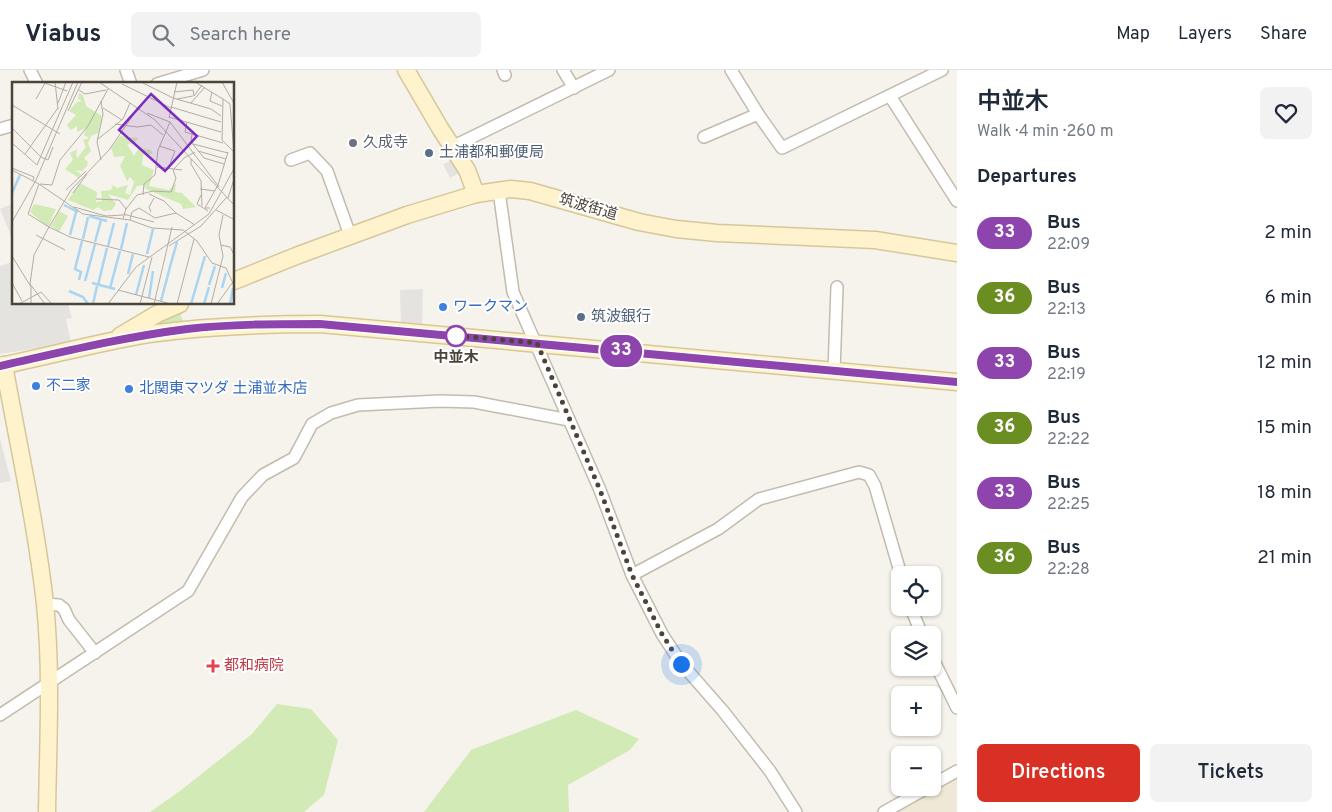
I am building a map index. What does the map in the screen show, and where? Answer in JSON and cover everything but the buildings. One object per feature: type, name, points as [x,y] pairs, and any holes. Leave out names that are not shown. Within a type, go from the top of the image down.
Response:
[{"type":"street","points":[[30,70],[36,82]]},
{"type":"street","points":[[126,70],[130,82]]},
{"type":"street","points":[[164,82],[204,70]]},
{"type":"street","points":[[406,70],[471,178],[476,194]]},
{"type":"street","points":[[563,70],[574,88]]},
{"type":"street","points":[[452,147],[609,70]]},
{"type":"street","points":[[730,70],[782,148],[942,70]]},
{"type":"street","points":[[890,96],[957,200]]},
{"type":"street","points":[[704,138],[758,114]]},
{"type":"street","points":[[291,160],[310,153],[327,171],[350,235]]},
{"type":"street","name":"筑波街道","points":[[235,282],[407,214],[476,194],[511,190],[530,191],[639,222],[676,229],[875,240],[957,253]]},
{"type":"street","points":[[499,191],[513,292],[600,490],[632,575],[662,634],[681,664],[722,710],[770,771],[796,812]]},
{"type":"street","points":[[834,371],[837,287]]},
{"type":"street","points":[[114,341],[124,332],[178,305]]},
{"type":"street","points":[[185,305],[184,314],[190,329]]},
{"type":"street","points":[[148,335],[149,323],[152,317]]},
{"type":"street","points":[[47,812],[48,684],[45,604],[31,509],[2,365],[114,341],[190,329],[251,325],[320,324],[957,382]]},
{"type":"street","points":[[0,715],[188,591],[242,497],[263,475],[294,458],[312,424],[331,414],[358,405],[440,401],[474,402],[569,420]]},
{"type":"street","points":[[632,575],[718,528],[759,499],[859,472],[869,475],[874,486],[898,566]]},
{"type":"street","points":[[45,604],[59,604],[95,653]]},
{"type":"street","points":[[941,675],[957,708]]},
{"type":"street","points":[[941,779],[957,771]]},
{"type":"street","points":[[884,812],[913,796]]},
{"type":"shaded area","points":[[453,160],[461,172],[450,178],[443,164]]},
{"type":"shaded area","points":[[12,204],[12,238],[0,209]]},
{"type":"shaded area","points":[[12,262],[12,305],[68,305],[72,318],[66,319],[71,343],[0,354],[0,266]]},
{"type":"shaded area","points":[[423,289],[422,325],[401,324],[400,290]]},
{"type":"shaded area","points":[[0,439],[11,481],[0,483]]},
{"type":"shaded area","points":[[957,776],[957,812],[894,812],[922,796],[941,796],[941,785]]},
{"type":"green space","points":[[181,308],[181,316],[184,323],[156,326],[156,322]]},
{"type":"green space","points":[[277,704],[311,709],[338,740],[324,795],[304,812],[150,812],[180,791],[252,734]]},
{"type":"green space","points":[[576,710],[639,739],[630,750],[568,785],[569,812],[424,812],[471,750]]},
{"type":"bus line","name":"33","points":[[0,366],[114,341],[190,329],[320,324],[957,382]]},
{"type":"place","name":"久成寺","points":[[353,143]]},
{"type":"place","name":"土浦都和郵便局","points":[[429,153]]},
{"type":"place","name":"ワークマン","points":[[443,307]]},
{"type":"place","name":"筑波銀行","points":[[581,317]]},
{"type":"place","name":"中並木","points":[[456,336]]},
{"type":"place","name":"不二家","points":[[36,386]]},
{"type":"place","name":"北関東マツダ 土浦並木店","points":[[129,389]]},
{"type":"place","name":"都和病院","points":[[213,666]]},
{"type":"route","points":[[456,336],[448,335],[537,343],[600,490],[632,575],[662,634],[681,664]]}]
